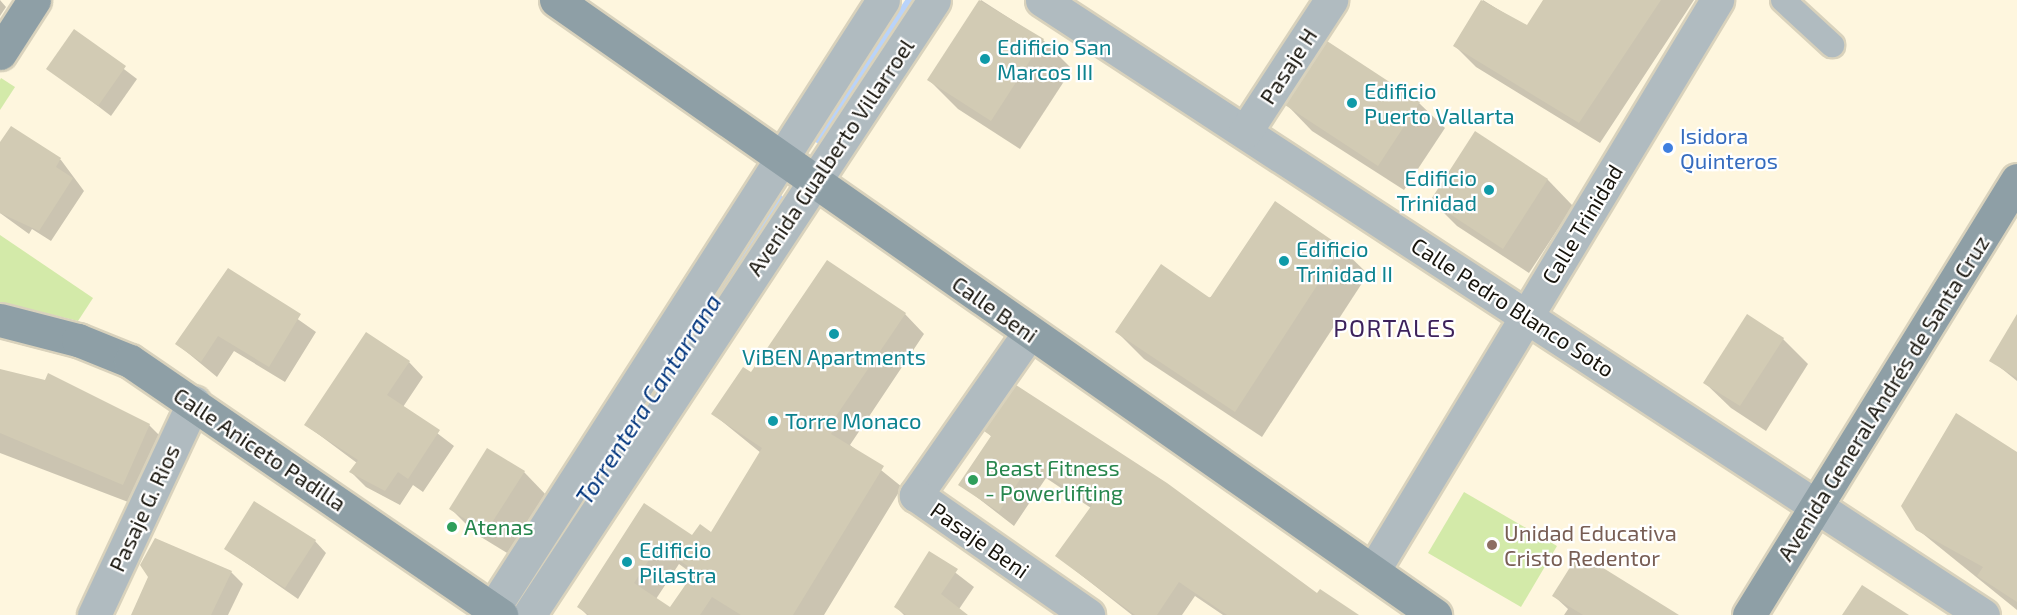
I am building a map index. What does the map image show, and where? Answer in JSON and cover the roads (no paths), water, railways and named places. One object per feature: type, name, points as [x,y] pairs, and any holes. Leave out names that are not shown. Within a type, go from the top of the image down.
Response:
[{"type":"main road","points":[[0,53],[34,0]]},
{"type":"main road","name":"Calle Beni","points":[[556,0],[1435,615]]},
{"type":"main road","name":"Avenida General Andrés de Santa Cruz","points":[[1749,615],[2017,180]]},
{"type":"main road","name":"Calle Aniceto Padilla","points":[[0,320],[105,348],[194,402],[494,613]]},
{"type":"street","name":"Avenida Gualberto Villarroel","points":[[494,613],[779,158],[883,0]]},
{"type":"street","name":"Avenida Gualberto Villarroel","points":[[529,615],[934,0]]},
{"type":"street","name":"Calle Pedro Blanco Soto","points":[[1042,0],[1983,615]]},
{"type":"street","name":"Pasaje H","points":[[1245,132],[1331,0]]},
{"type":"street","name":"Calle Trinidad","points":[[1372,571],[1717,0]]},
{"type":"street","points":[[1783,0],[1832,45]]},
{"type":"street","name":"Pasaje Beni","points":[[1029,333],[916,495],[1088,615]]},
{"type":"street","name":"Pasaje G. Rios","points":[[94,615],[194,402]]},
{"type":"waterway","name":"Torrentera Cantarrana","points":[[818,139],[910,0]]},
{"type":"waterway","name":"Torrentera Cantarrana","points":[[627,429],[779,199]]},
{"type":"place","name":"Edificio San Marcos III","points":[[985,59]]},
{"type":"place","name":"Edificio Puerto Vallarta","points":[[1352,103]]},
{"type":"place","name":"Isidora Quinteros","points":[[1668,148]]},
{"type":"place","name":"Edificio Trinidad","points":[[1489,190]]},
{"type":"place","name":"Edificio Trinidad II","points":[[1284,261]]},
{"type":"place","name":"ViBEN Apartments","points":[[834,334]]},
{"type":"place","name":"Torre Monaco","points":[[773,421]]},
{"type":"place","name":"Beast Fitness - Powerlifting","points":[[973,480]]},
{"type":"place","name":"Atenas","points":[[452,527]]},
{"type":"place","name":"Unidad Educativa Cristo Redentor","points":[[1492,545]]},
{"type":"place","name":"Edificio Pilastra","points":[[627,562]]},
{"type":"district","name":"PORTALES","points":[[1395,328]]}]
